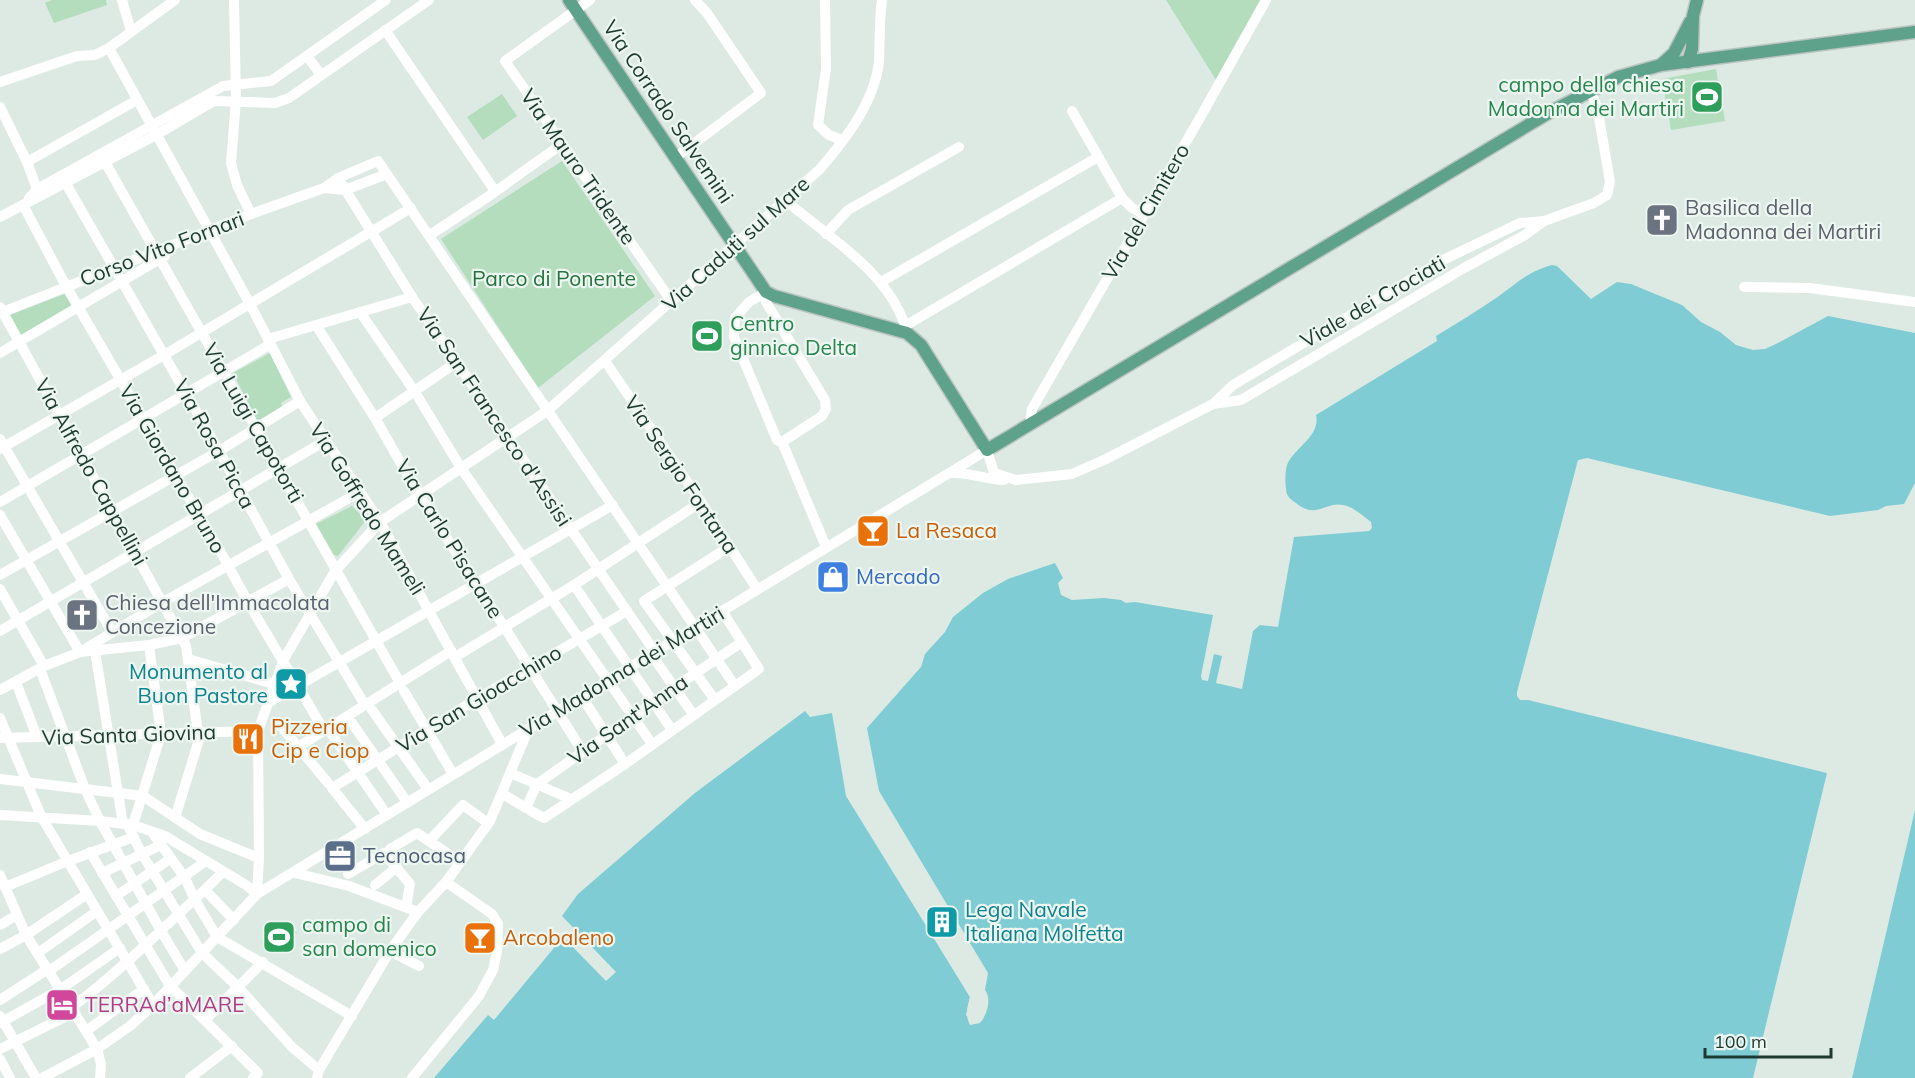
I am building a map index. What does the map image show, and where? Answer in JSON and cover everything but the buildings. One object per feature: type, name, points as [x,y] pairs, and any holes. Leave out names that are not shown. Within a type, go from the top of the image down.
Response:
[{"type":"main road","points":[[1688,62],[1682,53],[1689,36],[1697,0]]},
{"type":"main road","name":"Via Corrado Salvemini","points":[[573,5],[766,292]]},
{"type":"main road","points":[[766,292],[906,330],[921,345],[987,450],[1511,135],[1625,74],[1661,65],[1915,32]]},
{"type":"main road","points":[[1689,36],[1698,50],[1711,59]]},
{"type":"main road","points":[[1661,65],[1689,36]]},
{"type":"street","points":[[122,0],[131,31]]},
{"type":"street","points":[[0,82],[77,56],[95,55],[109,48],[175,0]]},
{"type":"street","points":[[234,0],[236,100],[231,163],[237,185],[251,214]]},
{"type":"street","points":[[0,217],[105,162],[223,86],[271,81],[386,0]]},
{"type":"street","points":[[23,205],[37,189],[214,101],[280,102],[429,0]]},
{"type":"street","points":[[573,5],[590,0]]},
{"type":"street","points":[[676,157],[760,93],[707,13],[695,0]]},
{"type":"street","points":[[825,0],[826,69],[818,125],[830,135],[842,140]]},
{"type":"street","name":"Via Caduti sul Mare","points":[[258,731],[273,684],[284,659],[335,571],[380,522],[548,411],[819,170],[868,100],[876,78],[882,0]]},
{"type":"street","name":"Via del Cimitero","points":[[1030,424],[1032,409],[1266,0]]},
{"type":"street","name":"Via Mauro Tridente","points":[[573,5],[505,61],[672,302]]},
{"type":"street","points":[[385,30],[495,191]]},
{"type":"street","name":"Via Goffredo Mameli","points":[[109,48],[250,304],[300,401],[380,522],[502,744]]},
{"type":"street","points":[[307,56],[321,75]]},
{"type":"street","name":"Viale dei Crociati","points":[[950,473],[966,473],[993,480],[1072,474],[1123,451],[1213,404],[1233,385],[1445,260],[1520,223],[1544,221],[1594,203],[1608,195],[1610,182],[1597,106],[1590,91]]},
{"type":"street","points":[[27,162],[137,100]]},
{"type":"street","points":[[0,107],[27,162],[37,189]]},
{"type":"street","points":[[1072,111],[1122,198],[1132,208],[1144,214]]},
{"type":"street","points":[[430,235],[562,144]]},
{"type":"street","points":[[826,234],[848,210],[959,147]]},
{"type":"street","points":[[881,282],[1098,157]]},
{"type":"street","name":"Corso Vito Fornari","points":[[1,311],[114,268],[157,257],[182,243],[251,214],[324,188],[338,178],[378,160],[387,174],[345,190],[324,188]]},
{"type":"street","name":"Via Luigi Capotorti","points":[[105,162],[157,257],[309,520],[335,571],[453,774]]},
{"type":"street","points":[[387,174],[735,686]]},
{"type":"street","name":"Via San Francesco d'Assisi","points":[[338,178],[412,297],[627,611],[693,714]]},
{"type":"street","name":"Via Rosa Picca","points":[[65,182],[310,615],[368,708],[428,789]]},
{"type":"street","points":[[786,201],[854,256],[881,282],[894,299],[906,330],[1122,198]]},
{"type":"street","name":"Via Giordano Bruno","points":[[23,205],[66,286],[228,565],[247,602],[328,733],[387,815]]},
{"type":"street","points":[[112,632],[2,445],[60,415],[164,355],[371,234],[411,208]]},
{"type":"street","name":"Viale dei Crociati","points":[[1213,404],[1241,400],[1525,235],[1544,221]]},
{"type":"street","points":[[0,353],[122,282],[157,257]]},
{"type":"street","points":[[1744,287],[1833,291],[1915,302]]},
{"type":"street","points":[[766,292],[766,302],[825,400],[826,409],[822,416],[782,442]]},
{"type":"street","points":[[766,292],[749,302],[735,318],[734,337],[777,440],[782,442],[826,547]]},
{"type":"street","points":[[0,502],[186,394],[269,342],[316,325],[412,297]]},
{"type":"street","name":"Via Alfredo Cappellini","points":[[1,311],[186,646],[200,733]]},
{"type":"street","points":[[360,312],[415,392],[461,468],[652,744]]},
{"type":"street","name":"Via Carlo Pisacane","points":[[316,325],[375,418],[419,495],[583,752]]},
{"type":"street","name":"Via Sergio Fontana","points":[[604,361],[701,502],[757,589]]},
{"type":"street","points":[[375,418],[457,362]]},
{"type":"street","points":[[0,575],[219,451],[300,401]]},
{"type":"street","points":[[0,631],[325,441]]},
{"type":"street","points":[[987,450],[994,473],[1016,480]]},
{"type":"street","name":"Via Madonna dei Martiri","points":[[42,1078],[97,1049],[130,1026],[153,1005],[257,894],[295,873],[428,789],[987,450]]},
{"type":"street","points":[[974,458],[979,471],[993,480]]},
{"type":"street","points":[[0,690],[42,668],[80,652],[163,602],[360,492]]},
{"type":"street","points":[[298,747],[328,733],[453,654],[506,628],[701,502]]},
{"type":"street","points":[[268,703],[613,505]]},
{"type":"street","points":[[0,515],[80,652]]},
{"type":"street","points":[[715,700],[644,601],[729,547]]},
{"type":"street","points":[[80,652],[149,645],[182,638],[289,579]]},
{"type":"street","points":[[574,585],[672,730]]},
{"type":"street","points":[[0,589],[42,668],[85,789],[100,821],[185,970]]},
{"type":"street","points":[[502,794],[544,818],[759,669],[722,610]]},
{"type":"street","name":"Via San Gioacchino","points":[[330,786],[358,772],[627,611]]},
{"type":"street","name":"Via Sant'Anna","points":[[537,784],[742,642]]},
{"type":"street","points":[[128,824],[143,796],[161,734],[149,645]]},
{"type":"street","points":[[95,651],[119,792],[128,824],[142,854],[202,953],[238,987],[318,1074],[390,951],[418,912],[446,882],[488,823],[528,730]]},
{"type":"street","points":[[188,658],[273,684]]},
{"type":"street","points":[[16,682],[37,737]]},
{"type":"street","points":[[582,697],[625,764]]},
{"type":"street","points":[[0,718],[4,738],[41,816],[153,1005]]},
{"type":"street","points":[[352,723],[407,802]]},
{"type":"street","points":[[280,725],[365,829]]},
{"type":"street","points":[[257,894],[258,731]]},
{"type":"street","name":"Via Santa Giovina","points":[[4,738],[258,731]]},
{"type":"street","points":[[175,818],[200,733]]},
{"type":"street","points":[[510,773],[571,799]]},
{"type":"street","points":[[0,779],[143,796],[200,834],[259,858]]},
{"type":"street","points":[[528,809],[537,784]]},
{"type":"street","points":[[429,841],[463,805],[488,823]]},
{"type":"street","points":[[0,814],[128,824],[165,836],[257,894]]},
{"type":"street","points":[[152,832],[185,878],[217,937],[352,1016]]},
{"type":"street","points":[[390,849],[417,833],[460,862]]},
{"type":"street","points":[[5,886],[134,837]]},
{"type":"street","points":[[102,873],[161,845]]},
{"type":"street","points":[[90,852],[170,986],[258,1073],[253,1078]]},
{"type":"street","points":[[348,874],[384,853],[410,884],[406,907]]},
{"type":"street","points":[[116,896],[171,859]]},
{"type":"street","points":[[0,1000],[109,930],[206,861]]},
{"type":"street","points":[[375,885],[396,867]]},
{"type":"street","points":[[0,1049],[74,1010],[180,915],[223,872]]},
{"type":"street","points":[[295,873],[349,886],[418,912]]},
{"type":"street","points":[[0,875],[26,934],[97,1049],[100,1078]]},
{"type":"street","points":[[412,1078],[479,996],[494,970],[498,924],[492,914],[446,882]]},
{"type":"street","points":[[205,890],[234,920]]},
{"type":"street","points":[[0,949],[87,894]]},
{"type":"street","points":[[38,953],[97,911]]},
{"type":"street","points":[[0,925],[17,915]]},
{"type":"street","points":[[36,1078],[1,1020],[61,989],[120,948]]},
{"type":"street","points":[[390,951],[419,966]]},
{"type":"street","points":[[205,1020],[263,962]]},
{"type":"street","points":[[86,1031],[144,989]]},
{"type":"street","points":[[194,1077],[232,1046]]},
{"type":"street","points":[[0,1059],[10,1078]]},
{"type":"green space","points":[[52,0],[106,0],[107,5],[54,23],[45,3]]},
{"type":"green space","points":[[1166,0],[1262,0],[1216,80]]},
{"type":"green space","points":[[1716,69],[1725,121],[1671,130],[1662,79]]},
{"type":"green space","points":[[502,94],[517,116],[483,140],[467,117]]},
{"type":"green space","name":"Parco di Ponente","points":[[562,161],[655,296],[538,388],[441,239]]},
{"type":"green space","points":[[67,293],[73,305],[21,337],[10,315]]},
{"type":"green space","points":[[270,353],[291,397],[281,403],[283,408],[258,422],[233,373]]},
{"type":"green space","points":[[352,506],[366,520],[338,556],[334,555],[316,524]]},
{"type":"green space","name":"campo di san domenico","points":[[287,921],[297,933],[272,954],[262,942]]},
{"type":"water","points":[[1552,265],[1557,266],[1591,299],[1617,282],[1631,284],[1682,305],[1701,322],[1720,332],[1736,345],[1753,350],[1765,349],[1828,316],[1915,333],[1915,483],[1904,504],[1830,516],[1587,458],[1578,460],[1517,692],[1520,700],[1528,700],[1827,773],[1753,1078],[434,1078],[488,1015],[494,1020],[563,937],[606,981],[616,972],[562,916],[578,894],[695,793],[805,711],[810,717],[832,713],[846,796],[970,997],[967,1018],[970,1025],[980,1023],[988,1007],[985,990],[988,973],[879,791],[867,728],[921,667],[925,654],[945,632],[953,617],[983,593],[1008,579],[1055,563],[1063,578],[1058,583],[1061,595],[1072,600],[1104,598],[1213,615],[1202,680],[1208,681],[1214,654],[1222,656],[1216,683],[1242,689],[1253,631],[1260,625],[1278,627],[1294,537],[1369,531],[1372,528],[1371,522],[1347,506],[1337,504],[1310,510],[1290,499],[1286,491],[1287,465],[1311,436],[1315,429],[1316,415],[1437,341],[1436,336],[1524,278]]},
{"type":"water","points":[[1915,810],[1915,1078],[1852,1078]]},
{"type":"pier","points":[[919,908],[972,995],[969,1015],[971,1020],[966,1015],[970,997],[917,910]]},
{"type":"place","name":"campo della chiesa Madonna dei Martiri","points":[[1707,97]]},
{"type":"place","name":"Basilica della Madonna dei Martiri","points":[[1662,220]]},
{"type":"place","name":"Centro ginnico Delta","points":[[707,336]]},
{"type":"place","name":"La Resaca","points":[[873,531]]},
{"type":"place","name":"Mercado","points":[[833,577]]},
{"type":"place","name":"Chiesa dell'Immacolata Concezione","points":[[82,615]]},
{"type":"place","name":"Monumento al Buon Pastore","points":[[291,684]]},
{"type":"place","name":"Pizzeria Cip e Ciop","points":[[248,739]]},
{"type":"place","name":"Tecnocasa","points":[[340,856]]},
{"type":"place","name":"Lega Navale Italiana Molfetta","points":[[942,922]]},
{"type":"place","name":"campo di san domenico","points":[[279,937]]},
{"type":"place","name":"Arcobaleno","points":[[480,938]]},
{"type":"place","name":"TERRAd’aMARE","points":[[62,1005]]}]
